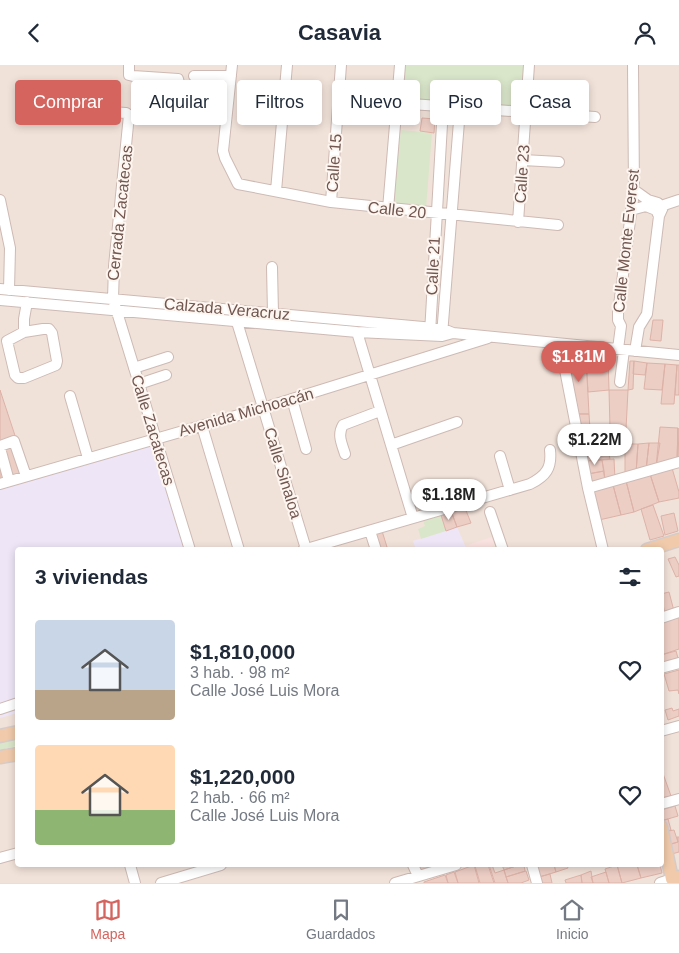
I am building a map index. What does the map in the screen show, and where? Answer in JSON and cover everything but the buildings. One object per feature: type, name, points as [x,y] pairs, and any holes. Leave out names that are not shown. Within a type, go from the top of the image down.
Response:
[{"type":"main road","points":[[657,547],[679,540]]},
{"type":"main road","points":[[0,736],[15,733]]},
{"type":"main road","points":[[0,757],[15,754]]},
{"type":"main road","points":[[664,838],[675,880]]},
{"type":"street","points":[[194,76],[231,76],[232,65]]},
{"type":"street","points":[[276,191],[287,65]]},
{"type":"street","name":"Calle 15","points":[[331,202],[342,65]]},
{"type":"street","points":[[399,80],[400,65]]},
{"type":"street","name":"Calle 23","points":[[528,80],[529,65]]},
{"type":"street","name":"Calle Monte Everest","points":[[626,350],[618,313],[634,191],[632,65]]},
{"type":"street","points":[[129,70],[178,80]]},
{"type":"street","name":"Calle 20","points":[[231,76],[223,151],[238,184],[331,202],[558,225]]},
{"type":"street","name":"Cerrada Zacatecas","points":[[117,310],[113,299],[114,266],[129,115],[121,113]]},
{"type":"street","points":[[589,117],[595,117]]},
{"type":"street","points":[[388,209],[395,125]]},
{"type":"street","name":"Calle 21","points":[[430,331],[442,125]]},
{"type":"street","name":"Calle 21","points":[[442,332],[459,125]]},
{"type":"street","name":"Calle 23","points":[[518,222],[525,125]]},
{"type":"street","points":[[523,160],[558,162]]},
{"type":"street","points":[[634,191],[648,200],[664,205],[679,200]]},
{"type":"street","points":[[0,200],[10,248],[4,290]]},
{"type":"street","points":[[620,383],[626,350],[646,314],[659,216],[664,205]]},
{"type":"street","points":[[631,210],[646,206],[656,211],[659,216]]},
{"type":"street","points":[[272,267],[273,313]]},
{"type":"street","name":"Calzada Veracruz","points":[[4,290],[273,313],[430,331],[679,355]]},
{"type":"street","name":"Calzada Veracruz","points":[[0,300],[357,332],[430,331]]},
{"type":"street","points":[[24,332],[27,303]]},
{"type":"street","name":"Calle Zacatecas","points":[[117,310],[189,547]]},
{"type":"street","name":"Calle Sinaloa","points":[[237,310],[237,322],[303,547]]},
{"type":"street","name":"Calle Monte Everest","points":[[621,326],[639,327]]},
{"type":"street","points":[[49,329],[52,333],[57,361],[56,365],[52,367],[24,378],[18,378],[15,375],[7,341],[24,332],[49,329]]},
{"type":"street","points":[[357,332],[413,517]]},
{"type":"street","name":"Avenida Michoacán","points":[[5,482],[263,408],[492,337]]},
{"type":"street","points":[[560,344],[588,488],[602,547]]},
{"type":"street","points":[[134,368],[168,357]]},
{"type":"street","points":[[139,384],[166,375]]},
{"type":"street","points":[[70,396],[88,458]]},
{"type":"street","points":[[292,399],[306,449]]},
{"type":"street","points":[[345,455],[339,436],[343,425],[380,411]]},
{"type":"street","points":[[391,445],[458,422]]},
{"type":"street","points":[[202,426],[238,547]]},
{"type":"street","points":[[5,482],[0,447],[14,441],[26,476]]},
{"type":"street","points":[[314,547],[510,490],[540,479],[550,468],[550,450]]},
{"type":"street","points":[[500,456],[510,490]]},
{"type":"street","points":[[588,488],[679,462]]},
{"type":"street","points":[[490,512],[502,547]]},
{"type":"street","points":[[370,531],[375,547]]},
{"type":"street","points":[[664,617],[679,612]]},
{"type":"street","points":[[664,667],[679,663]]},
{"type":"street","points":[[0,709],[15,704]]},
{"type":"street","points":[[664,730],[679,726]]},
{"type":"street","points":[[664,803],[679,799]]},
{"type":"street","points":[[0,858],[15,854]]},
{"type":"street","points":[[131,867],[135,883]]},
{"type":"street","points":[[161,883],[214,867]]},
{"type":"street","points":[[415,867],[418,876]]},
{"type":"street","points":[[395,883],[449,867]]},
{"type":"street","points":[[533,867],[538,883]]},
{"type":"street","points":[[660,883],[675,880]]},
{"type":"shaded area","points":[[0,65],[679,65],[679,883],[0,883],[0,763],[15,760],[15,867],[664,867],[664,547],[15,547],[15,743],[0,746]]},
{"type":"shaded area","points":[[156,439],[189,547],[15,547],[15,714],[0,718],[0,484]]},
{"type":"shaded area","points":[[457,527],[466,547],[415,547],[413,541]]},
{"type":"shaded area","points":[[492,537],[495,546],[466,547]]},
{"type":"green space","points":[[405,65],[524,65],[522,80],[511,80],[511,109],[501,108],[501,80],[430,80],[430,101],[420,100],[420,80],[404,80]]},
{"type":"green space","points":[[401,130],[432,133],[426,209],[393,206]]},
{"type":"green space","points":[[441,515],[446,531],[421,539],[418,529],[425,526],[423,520]]},
{"type":"green space","points":[[15,738],[15,746],[0,750],[0,742]]}]
